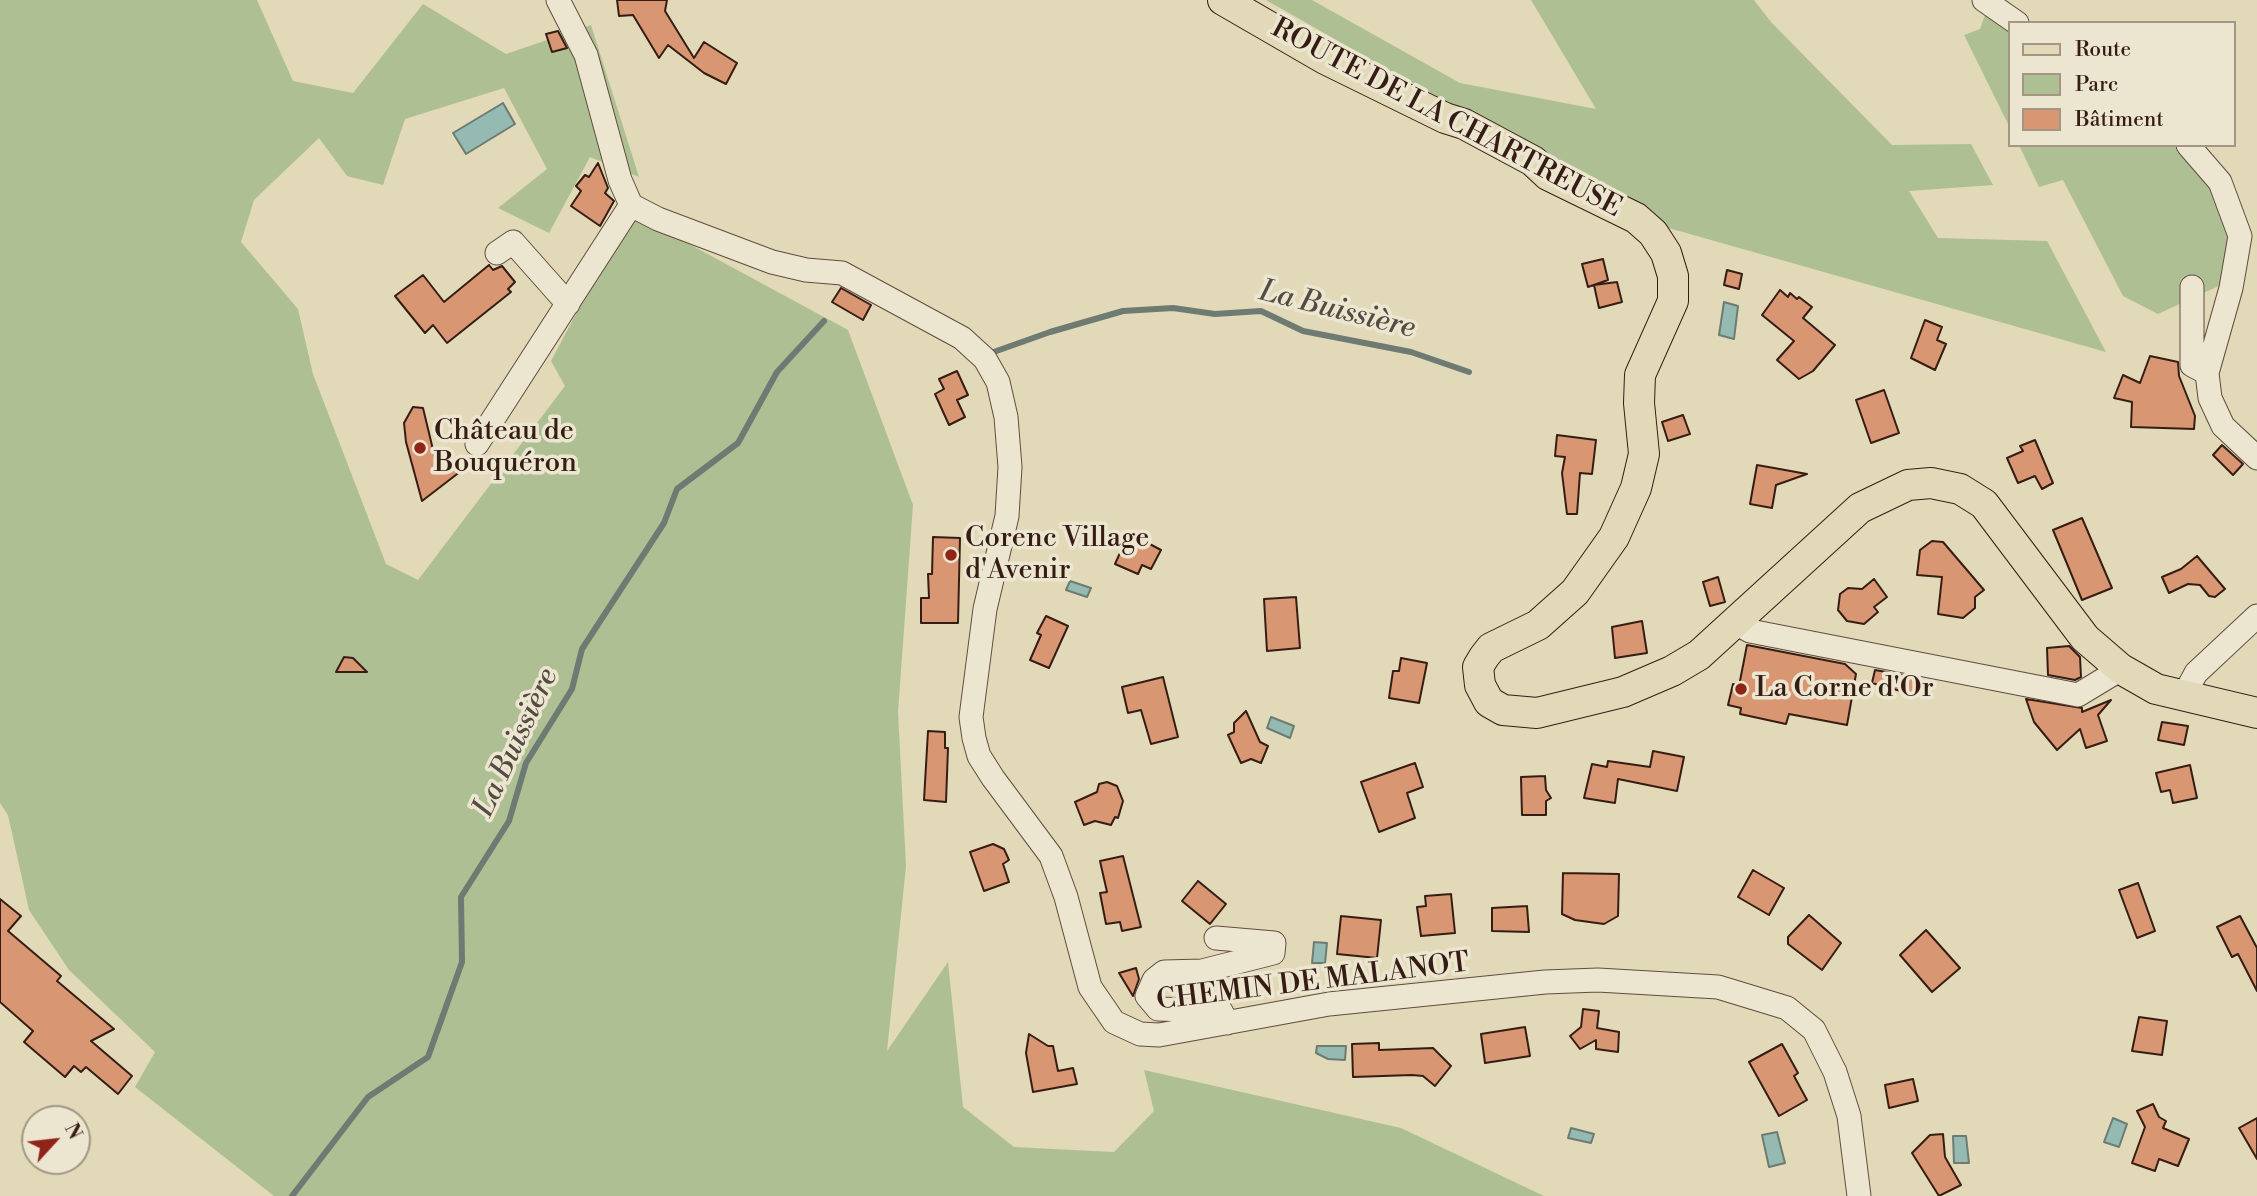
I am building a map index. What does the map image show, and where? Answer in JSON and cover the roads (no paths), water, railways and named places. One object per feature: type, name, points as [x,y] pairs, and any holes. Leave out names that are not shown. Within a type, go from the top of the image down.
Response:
[{"type":"main road","name":"ROUTE DE LA CHARTREUSE","points":[[1223,0],[1325,59],[1445,118],[1464,124],[1533,161],[1548,175],[1636,218],[1653,233],[1666,253],[1673,276],[1673,301],[1640,375],[1639,403],[1644,454],[1636,488],[1614,537],[1575,592],[1538,625],[1491,648],[1484,657],[1478,667],[1480,685],[1489,702],[1503,709],[1537,713],[1623,692],[1672,671],[1699,654],[1860,508],[1908,485],[1931,483],[1960,489],[1984,504],[2085,638],[2122,669],[2156,689],[2257,713]]},
{"type":"street","points":[[477,444],[631,205],[620,180],[586,55],[558,0]]},
{"type":"street","points":[[1984,0],[2014,21]]},
{"type":"street","points":[[2190,147],[2220,182],[2240,236],[2231,288],[2207,373],[2210,398],[2223,426],[2257,458]]},
{"type":"street","name":"CHEMIN DE MALANOT","points":[[631,205],[666,223],[772,262],[806,270],[842,273],[934,320],[962,338],[985,359],[1000,394],[1010,467],[1007,516],[985,609],[971,717],[979,756],[1051,856],[1066,897],[1090,987],[1114,1022],[1140,1034],[1159,1035],[1329,1004],[1545,982],[1598,980],[1717,987],[1787,1008],[1814,1030],[1835,1072],[1849,1116],[1859,1196]]},
{"type":"street","points":[[497,253],[513,242],[568,304]]},
{"type":"street","points":[[2192,288],[2192,365],[2207,373]]},
{"type":"street","points":[[2183,697],[2196,673],[2257,616]]},
{"type":"street","points":[[1734,622],[1750,631],[2078,695],[2122,669]]},
{"type":"street","points":[[1216,938],[1274,943],[1273,953],[1202,971],[1164,972],[1154,980],[1147,996],[1158,1009],[1221,1011],[1227,1023]]},
{"type":"water","points":[[503,103],[515,124],[466,154],[453,133]]},
{"type":"water","points":[[1724,302],[1738,306],[1734,339],[1719,335]]},
{"type":"water","points":[[1070,581],[1091,588],[1087,597],[1066,590]]},
{"type":"water","points":[[1271,717],[1294,726],[1290,738],[1267,728]]},
{"type":"water","points":[[1314,942],[1327,943],[1325,963],[1312,963]]},
{"type":"water","points":[[1317,1046],[1346,1046],[1345,1060],[1328,1059],[1316,1053]]},
{"type":"water","points":[[2113,1118],[2127,1124],[2119,1147],[2104,1142]]},
{"type":"water","points":[[1571,1128],[1594,1134],[1591,1143],[1568,1138]]},
{"type":"water","points":[[1777,1132],[1785,1163],[1769,1167],[1762,1135]]},
{"type":"water","points":[[1953,1136],[1966,1136],[1969,1163],[1954,1163]]},
{"type":"waterway","name":"La Buissière","points":[[988,354],[1050,332],[1123,311],[1173,308],[1215,314],[1261,311],[1303,331],[1411,352],[1469,372]]},
{"type":"waterway","name":"La Buissière","points":[[292,1196],[368,1097],[428,1057],[462,962],[461,897],[509,821],[526,763],[572,689],[582,649],[664,523],[677,489],[738,443],[777,372],[824,321]]},
{"type":"place","name":"Château de Bouquéron","points":[[420,448]]},
{"type":"place","name":"Corenc Village d'Avenir","points":[[951,555]]},
{"type":"place","name":"La Corne d'Or","points":[[1741,689]]}]
